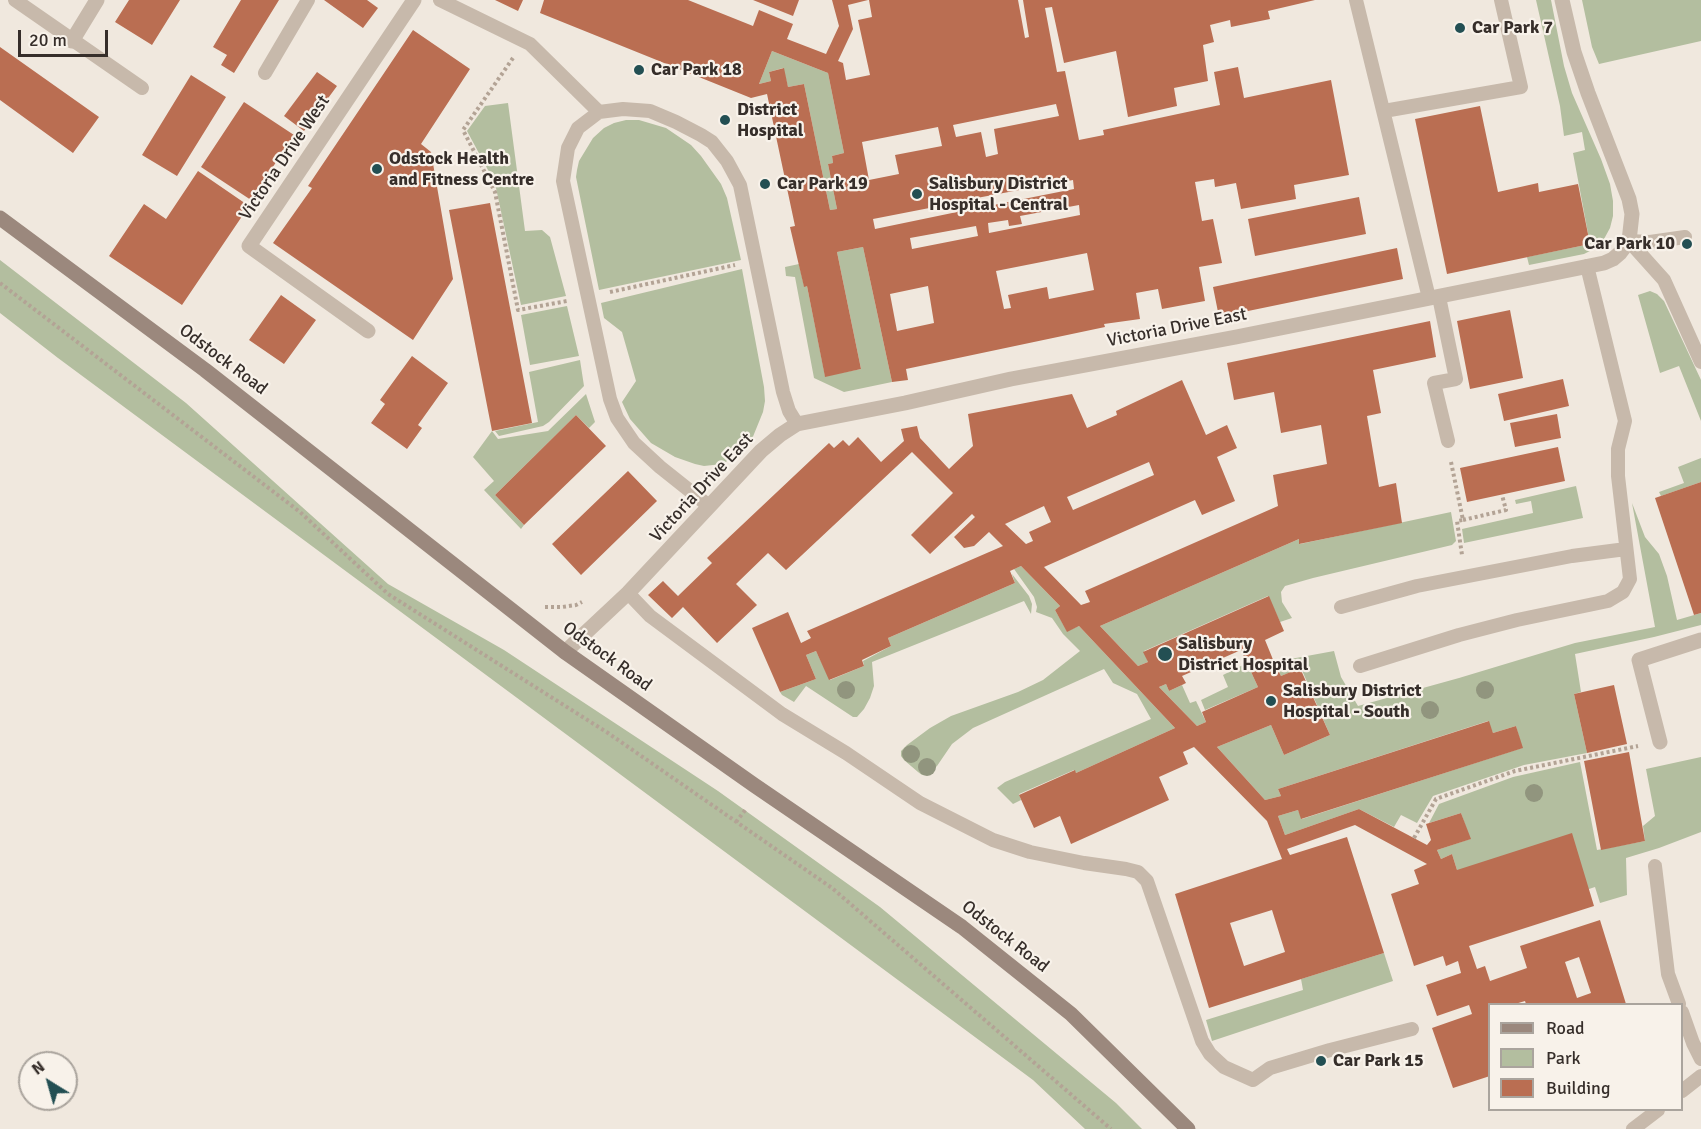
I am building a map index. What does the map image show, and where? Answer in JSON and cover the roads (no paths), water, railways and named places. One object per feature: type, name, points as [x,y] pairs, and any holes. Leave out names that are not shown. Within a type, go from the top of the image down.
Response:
[{"type":"street","points":[[72,41],[97,0]]},
{"type":"street","name":"Victoria Drive West","points":[[368,331],[249,246],[414,0]]},
{"type":"street","points":[[1562,0],[1574,52],[1629,199],[1632,214],[1629,241]]},
{"type":"street","name":"Odstock Road","points":[[0,218],[205,370],[565,652],[962,927],[1071,1014],[1188,1129]]},
{"type":"street","name":"Victoria Drive East","points":[[565,652],[628,594],[761,451],[797,424],[1011,379],[1236,337],[1604,263],[1620,253],[1629,241]]},
{"type":"street","points":[[1660,742],[1639,660],[1701,640]]},
{"type":"lane","points":[[15,0],[142,88]]},
{"type":"lane","points":[[265,73],[308,0]]},
{"type":"lane","points":[[440,0],[530,44],[599,112]]},
{"type":"lane","points":[[1356,0],[1456,379],[1434,383],[1448,441]]},
{"type":"lane","points":[[1384,111],[1521,87],[1501,0]]},
{"type":"lane","points":[[709,506],[634,443],[617,418],[610,399],[562,181],[568,148],[578,128],[599,112],[623,109],[650,111],[712,142],[727,161],[740,185],[783,392],[789,411],[797,424]]},
{"type":"lane","points":[[1629,241],[1650,242],[1684,237]]},
{"type":"lane","points":[[1629,241],[1664,280],[1701,362]]},
{"type":"lane","points":[[1360,666],[1459,635],[1608,601],[1623,592],[1629,579],[1618,476],[1618,450],[1625,421],[1587,266]]},
{"type":"lane","points":[[1341,607],[1417,586],[1572,556],[1626,549]]},
{"type":"lane","points":[[628,594],[650,616],[782,714],[846,753],[920,803],[993,840],[1030,852],[1138,872],[1148,881],[1202,1041],[1210,1054],[1224,1067],[1253,1080],[1270,1068],[1412,1029]]},
{"type":"lane","points":[[1655,866],[1668,974],[1678,1003]]},
{"type":"lane","points":[[1683,1015],[1701,1059]]},
{"type":"lane","points":[[1683,1090],[1701,1076]]},
{"type":"lane","points":[[1633,1129],[1657,1111]]},
{"type":"place","name":"Car Park 7","points":[[1460,28]]},
{"type":"place","name":"Car Park 18","points":[[639,70]]},
{"type":"place","name":"District Hospital","points":[[725,120]]},
{"type":"place","name":"Odstock Health and Fitness Centre","points":[[377,169]]},
{"type":"place","name":"Car Park 19","points":[[765,184]]},
{"type":"place","name":"Salisbury District Hospital - Central","points":[[917,194]]},
{"type":"place","name":"Car Park 10","points":[[1687,244]]},
{"type":"place","name":"Salisbury District Hospital","points":[[1165,654]]},
{"type":"place","name":"Salisbury District Hospital - South","points":[[1271,701]]},
{"type":"place","name":"Car Park 15","points":[[1321,1061]]}]
